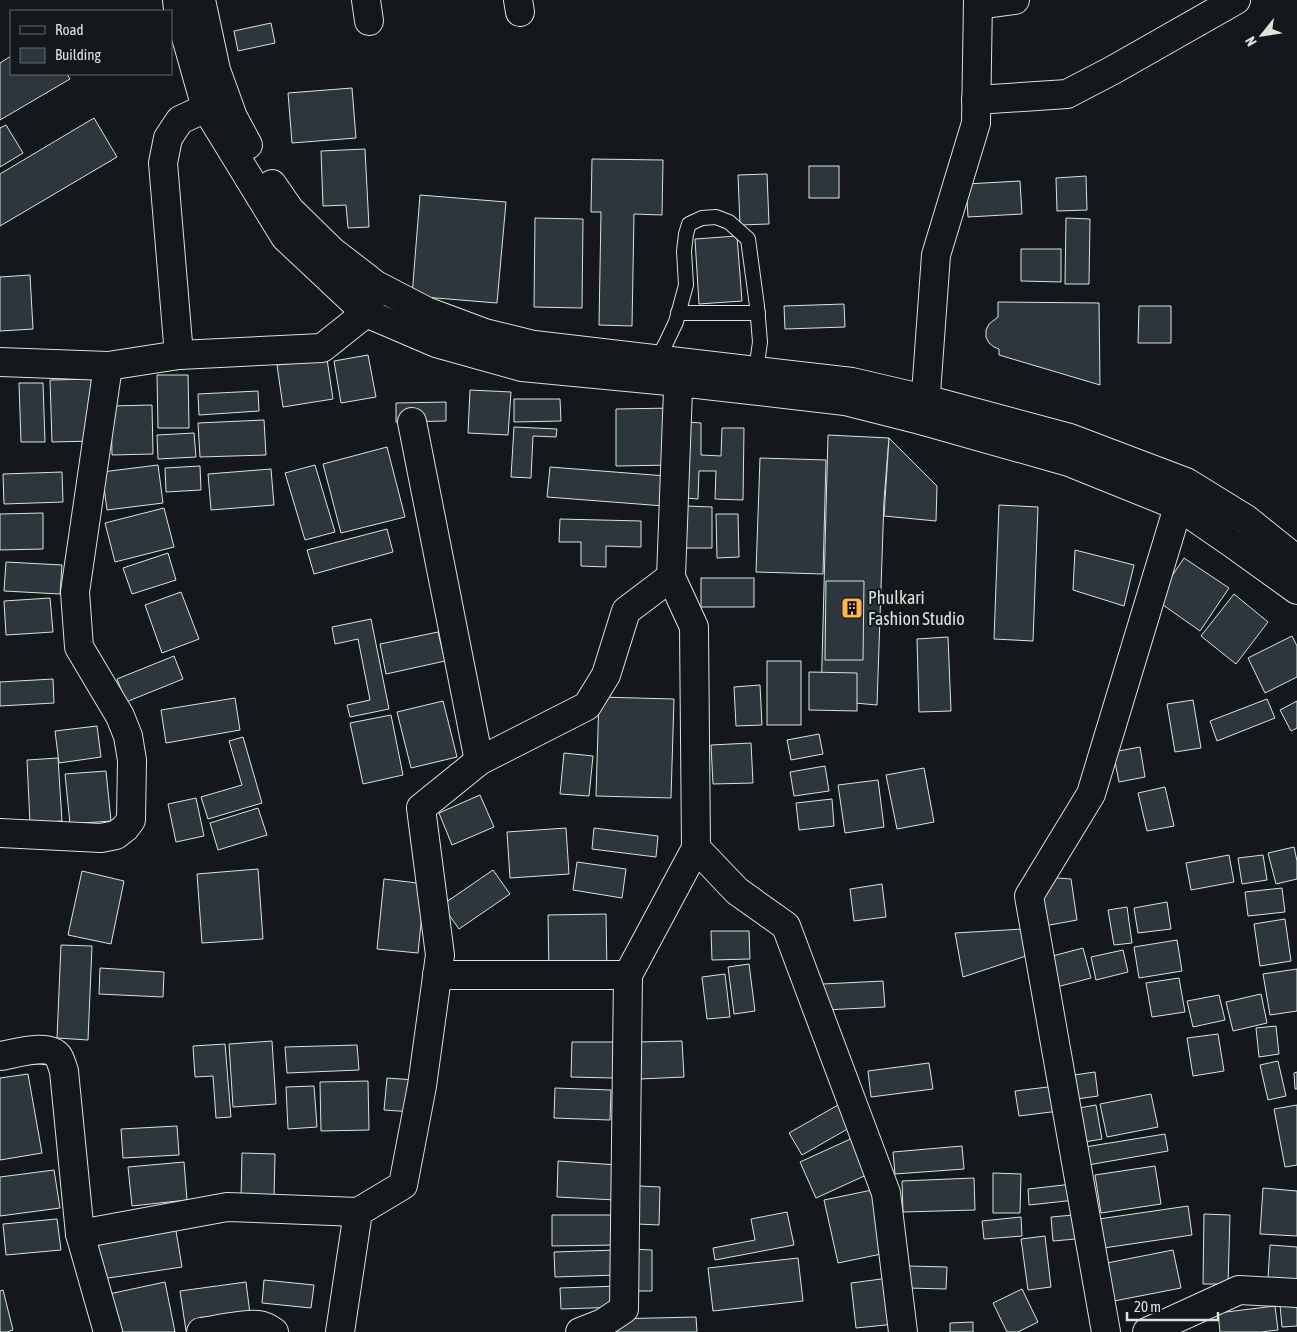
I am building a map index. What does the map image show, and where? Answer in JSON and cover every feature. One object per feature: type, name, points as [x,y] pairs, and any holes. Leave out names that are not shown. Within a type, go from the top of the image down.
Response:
[{"type":"street","points":[[177,0],[206,108],[285,237],[366,313],[436,343],[522,367],[671,368],[756,372],[852,382],[925,410]]},
{"type":"street","points":[[201,0],[216,70],[233,117],[258,164],[290,210],[332,251],[376,285],[426,311],[485,333],[534,345],[671,368],[845,401],[925,410],[1070,438],[1182,494],[1246,519],[1297,560]]},
{"type":"street","points":[[925,410],[936,255],[976,123],[978,3],[1015,0]]},
{"type":"street","points":[[976,100],[1067,94],[1236,0]]},
{"type":"street","points":[[179,355],[163,163],[168,138],[180,120],[206,108]]},
{"type":"street","points":[[0,362],[108,366],[179,355],[322,348],[366,313],[376,285]]},
{"type":"street","points":[[0,833],[101,838],[116,835],[131,820],[132,760],[128,736],[120,716],[79,647],[75,592],[108,366]]},
{"type":"street","points":[[580,1332],[604,1322],[624,1309],[628,976],[696,848],[694,628],[671,577],[671,368]]},
{"type":"street","points":[[412,422],[479,760]]},
{"type":"street","points":[[1182,494],[1296,588]]},
{"type":"street","points":[[1106,1332],[1029,896],[1092,794],[1182,494]]},
{"type":"street","points":[[80,1234],[227,1207],[358,1212],[403,1184],[422,1086],[440,956],[421,808],[479,760],[587,706],[606,675],[626,611],[671,577]]},
{"type":"street","points":[[696,848],[737,891],[786,926],[886,1193],[903,1332]]},
{"type":"street","points":[[437,976],[628,976]]},
{"type":"street","points":[[0,1056],[49,1050],[58,1056],[64,1071],[80,1234],[108,1332]]},
{"type":"street","points":[[340,1332],[358,1212]]},
{"type":"street","points":[[1147,1332],[1239,1290],[1297,1293]]},
{"type":"street","points":[[201,1332],[260,1325],[274,1332]]},
{"type":"lane","points":[[671,368],[666,343],[678,314],[686,285],[684,251],[689,224],[702,218],[716,217],[729,222],[748,239],[760,342],[756,372]]},
{"type":"lane","points":[[678,314],[758,313]]},
{"type":"building","points":[[271,23],[275,43],[238,51],[234,31]]},
{"type":"building","points":[[10,57],[10,75],[68,75],[70,79],[0,120],[0,63]]},
{"type":"building","points":[[352,88],[356,138],[292,143],[288,93]]},
{"type":"building","points":[[94,118],[117,157],[0,226],[0,174]]},
{"type":"building","points":[[6,125],[23,153],[0,167],[0,128]]},
{"type":"building","points":[[365,149],[369,227],[348,228],[346,205],[323,206],[321,151]]},
{"type":"building","points":[[592,159],[663,160],[662,215],[634,214],[632,326],[599,325],[601,212],[591,212]]},
{"type":"building","points":[[809,166],[839,166],[839,198],[809,198]]},
{"type":"building","points":[[767,174],[769,224],[740,225],[738,175]]},
{"type":"building","points":[[1086,176],[1087,210],[1057,211],[1056,178]]},
{"type":"building","points":[[1020,181],[1022,214],[968,217],[966,184]]},
{"type":"building","points":[[420,195],[506,202],[497,303],[412,296]]},
{"type":"building","points":[[535,218],[583,219],[582,308],[534,307]]},
{"type":"building","points":[[1066,218],[1090,219],[1089,284],[1065,284]]},
{"type":"building","points":[[737,236],[742,301],[699,304],[695,239]]},
{"type":"building","points":[[1021,249],[1061,249],[1061,282],[1021,281]]},
{"type":"building","points":[[30,275],[33,329],[0,331],[0,277]]},
{"type":"building","points":[[998,302],[1099,303],[1100,385],[999,355],[999,349],[989,343],[986,337],[986,330],[989,324],[998,317]]},
{"type":"building","points":[[844,304],[845,327],[785,329],[784,306]]},
{"type":"building","points":[[1139,306],[1171,306],[1171,343],[1138,343]]},
{"type":"building","points":[[368,355],[376,397],[341,403],[334,361]]},
{"type":"building","points":[[327,359],[333,399],[283,407],[277,365]]},
{"type":"building","points":[[157,375],[188,375],[189,428],[158,428]]},
{"type":"building","points":[[93,379],[94,441],[52,442],[50,380]]},
{"type":"building","points":[[19,383],[43,383],[45,442],[21,442]]},
{"type":"building","points":[[470,390],[511,392],[508,435],[468,433]]},
{"type":"building","points":[[258,391],[259,411],[199,415],[198,394]]},
{"type":"building","points":[[514,399],[560,399],[561,421],[514,422]]},
{"type":"building","points":[[446,402],[446,421],[396,422],[396,403]]},
{"type":"building","points":[[152,405],[153,454],[112,455],[111,406]]},
{"type":"building","points":[[672,408],[673,465],[616,466],[616,409]]},
{"type":"building","points":[[264,420],[266,455],[200,457],[198,423]]},
{"type":"building","points":[[687,422],[701,423],[701,455],[721,456],[722,428],[744,428],[743,500],[715,499],[716,471],[699,471],[698,499],[685,498]]},
{"type":"building","points":[[514,427],[557,429],[556,437],[533,436],[531,478],[511,477]]},
{"type":"building","points":[[194,433],[196,457],[158,459],[157,435]]},
{"type":"building","name":"Phulkari Fashion Studio","points":[[828,435],[889,438],[884,500],[877,705],[821,700]]},
{"type":"building","points":[[889,438],[937,486],[936,521],[884,516]]},
{"type":"building","points":[[387,447],[405,517],[341,533],[323,464]]},
{"type":"building","points":[[760,458],[826,460],[823,574],[756,572]]},
{"type":"building","points":[[158,465],[163,503],[107,510],[102,472]]},
{"type":"building","points":[[315,465],[335,532],[305,540],[285,473]]},
{"type":"building","points":[[200,466],[201,490],[166,492],[165,468]]},
{"type":"building","points":[[550,467],[666,476],[664,506],[547,497]]},
{"type":"building","points":[[271,469],[274,505],[211,510],[208,474]]},
{"type":"building","points":[[62,472],[63,502],[4,504],[3,474]]},
{"type":"building","points":[[999,505],[1038,507],[1033,641],[994,639]]},
{"type":"building","points":[[686,506],[712,507],[712,548],[686,548]]},
{"type":"building","points":[[164,508],[174,547],[115,562],[105,523]]},
{"type":"building","points":[[43,513],[43,549],[0,550],[0,514]]},
{"type":"building","points":[[716,514],[738,514],[739,557],[717,558]]},
{"type":"building","points":[[560,519],[641,521],[641,547],[606,546],[606,567],[581,566],[581,542],[559,542]]},
{"type":"building","points":[[387,529],[393,552],[314,574],[307,550]]},
{"type":"building","points":[[1075,550],[1134,565],[1124,606],[1073,590]]},
{"type":"building","points":[[168,553],[176,580],[132,594],[123,568]]},
{"type":"building","points":[[1184,558],[1229,588],[1200,631],[1156,600]]},
{"type":"building","points":[[6,562],[62,565],[60,594],[4,591]]},
{"type":"building","points":[[701,578],[754,578],[754,607],[701,607]]},
{"type":"building","points":[[826,581],[864,581],[863,660],[825,660]]},
{"type":"building","points":[[181,592],[199,639],[162,653],[145,605]]},
{"type":"building","points":[[1234,594],[1268,622],[1236,664],[1201,636]]},
{"type":"building","points":[[50,598],[53,632],[6,635],[4,601]]},
{"type":"building","points":[[371,619],[389,709],[350,717],[347,705],[370,700],[358,639],[335,644],[332,627]]},
{"type":"building","points":[[438,632],[445,661],[386,674],[380,644]]},
{"type":"building","points":[[1292,636],[1297,646],[1297,677],[1265,693],[1248,658]]},
{"type":"building","points":[[948,637],[951,711],[919,712],[917,639]]},
{"type":"building","points":[[174,656],[183,679],[126,702],[117,679]]},
{"type":"building","points":[[767,661],[801,661],[801,725],[767,725]]},
{"type":"building","points":[[809,672],[857,673],[857,711],[809,710]]},
{"type":"building","points":[[53,679],[54,703],[0,706],[0,682]]},
{"type":"building","points":[[760,685],[762,725],[736,726],[734,687]]},
{"type":"building","points":[[599,697],[674,699],[671,798],[596,796]]},
{"type":"building","points":[[235,698],[240,730],[166,743],[161,710]]},
{"type":"building","points":[[1267,699],[1275,718],[1217,741],[1210,721]]},
{"type":"building","points":[[1193,700],[1201,748],[1175,752],[1167,704]]},
{"type":"building","points":[[443,701],[457,757],[411,768],[397,712]]},
{"type":"building","points":[[1297,701],[1297,728],[1291,731],[1280,710]]},
{"type":"building","points":[[391,715],[403,775],[363,784],[350,723]]},
{"type":"building","points":[[97,726],[101,757],[59,763],[55,731]]},
{"type":"building","points":[[819,734],[823,754],[791,760],[787,740]]},
{"type":"building","points":[[243,737],[262,803],[208,819],[201,797],[242,785],[229,741]]},
{"type":"building","points":[[751,743],[753,783],[713,784],[711,745]]},
{"type":"building","points":[[1140,747],[1145,777],[1119,782],[1113,752]]},
{"type":"building","points":[[564,753],[593,756],[589,796],[560,794]]},
{"type":"building","points":[[58,758],[62,821],[30,823],[27,760]]},
{"type":"building","points":[[825,766],[829,791],[794,796],[790,772]]},
{"type":"building","points":[[924,768],[934,822],[897,829],[886,775]]},
{"type":"building","points":[[106,771],[111,821],[70,824],[65,774]]},
{"type":"building","points":[[878,780],[884,827],[845,833],[838,785]]},
{"type":"building","points":[[1165,787],[1174,826],[1147,831],[1138,793]]},
{"type":"building","points":[[480,795],[494,827],[452,845],[439,813]]},
{"type":"building","points":[[196,798],[204,836],[176,842],[168,804]]},
{"type":"building","points":[[832,799],[834,826],[799,830],[796,803]]},
{"type":"building","points":[[258,808],[267,835],[218,850],[210,823]]},
{"type":"building","points":[[566,828],[569,874],[510,878],[507,832]]},
{"type":"building","points":[[594,828],[658,836],[656,857],[592,849]]},
{"type":"building","points":[[1294,847],[1297,861],[1297,879],[1276,884],[1268,853]]},
{"type":"building","points":[[1229,855],[1234,882],[1191,890],[1186,863]]},
{"type":"building","points":[[1263,855],[1267,880],[1242,884],[1238,858]]},
{"type":"building","points":[[577,862],[626,869],[622,898],[573,890]]},
{"type":"building","points":[[258,869],[263,939],[202,943],[197,874]]},
{"type":"building","points":[[493,870],[510,894],[459,929],[442,905]]},
{"type":"building","points":[[82,871],[124,881],[111,944],[68,935]]},
{"type":"building","points":[[1045,877],[1071,879],[1077,920],[1039,927]]},
{"type":"building","points":[[384,879],[425,884],[418,953],[377,949]]},
{"type":"building","points":[[882,884],[886,917],[854,921],[850,889]]},
{"type":"building","points":[[1282,888],[1285,912],[1248,916],[1245,892]]},
{"type":"building","points":[[1167,902],[1171,929],[1138,933],[1134,908]]},
{"type":"building","points":[[1127,907],[1132,943],[1114,945],[1108,910]]},
{"type":"building","points":[[606,914],[607,970],[549,971],[548,915]]},
{"type":"building","points":[[1285,919],[1291,961],[1260,966],[1254,924]]},
{"type":"building","points":[[1023,929],[1026,956],[963,977],[955,933]]},
{"type":"building","points":[[711,931],[749,931],[750,959],[712,960]]},
{"type":"building","points":[[1177,940],[1182,971],[1139,978],[1134,947]]},
{"type":"building","points":[[61,945],[92,946],[88,1040],[57,1038]]},
{"type":"building","points":[[1083,948],[1091,978],[1049,989],[1041,959]]},
{"type":"building","points":[[1123,950],[1128,972],[1096,980],[1091,957]]},
{"type":"building","points":[[749,964],[755,1011],[734,1014],[728,967]]},
{"type":"building","points":[[100,968],[164,972],[163,997],[99,994]]},
{"type":"building","points":[[1297,969],[1297,1011],[1270,1015],[1263,974]]},
{"type":"building","points":[[725,974],[730,1017],[707,1019],[702,977]]},
{"type":"building","points":[[1179,978],[1185,1012],[1152,1017],[1146,983]]},
{"type":"building","points":[[883,981],[885,1007],[824,1010],[823,984]]},
{"type":"building","points":[[1261,994],[1267,1023],[1233,1031],[1226,1002]]},
{"type":"building","points":[[1219,995],[1225,1020],[1193,1027],[1187,1001]]},
{"type":"building","points":[[1276,1026],[1279,1054],[1259,1057],[1256,1028]]},
{"type":"building","points":[[1218,1034],[1224,1071],[1193,1076],[1187,1038]]},
{"type":"building","points":[[272,1041],[276,1104],[233,1107],[229,1044]]},
{"type":"building","points":[[682,1041],[684,1077],[640,1079],[638,1042]]},
{"type":"building","points":[[572,1042],[614,1042],[613,1078],[571,1077]]},
{"type":"building","points":[[225,1044],[231,1117],[216,1118],[213,1076],[195,1077],[193,1046]]},
{"type":"building","points":[[357,1045],[359,1070],[287,1073],[285,1047]]},
{"type":"building","points":[[1278,1061],[1286,1096],[1268,1100],[1260,1065]]},
{"type":"building","points":[[929,1063],[933,1089],[871,1097],[868,1071]]},
{"type":"building","points":[[1095,1072],[1098,1096],[1070,1100],[1067,1076]]},
{"type":"building","points":[[1297,1072],[1297,1089],[1295,1089],[1294,1073]]},
{"type":"building","points":[[28,1074],[42,1153],[0,1160],[0,1078]]},
{"type":"building","points":[[387,1078],[415,1080],[413,1112],[384,1110]]},
{"type":"building","points":[[368,1081],[369,1130],[321,1131],[320,1082]]},
{"type":"building","points":[[314,1086],[317,1127],[288,1129],[286,1087]]},
{"type":"building","points":[[1056,1086],[1059,1111],[1019,1116],[1015,1091]]},
{"type":"building","points":[[555,1088],[611,1090],[610,1120],[554,1118]]},
{"type":"building","points":[[1151,1094],[1158,1127],[1107,1137],[1100,1104]]},
{"type":"building","points":[[845,1101],[858,1123],[802,1155],[789,1133]]},
{"type":"building","points":[[1096,1105],[1102,1139],[1079,1143],[1073,1109]]},
{"type":"building","points":[[1297,1105],[1297,1165],[1285,1167],[1274,1109]]},
{"type":"building","points":[[177,1126],[179,1155],[123,1158],[121,1129]]},
{"type":"building","points":[[1165,1134],[1168,1151],[1088,1165],[1085,1147]]},
{"type":"building","points":[[857,1136],[873,1172],[816,1198],[800,1162]]},
{"type":"building","points":[[962,1146],[964,1169],[895,1174],[893,1152]]},
{"type":"building","points":[[242,1153],[275,1154],[274,1199],[241,1198]]},
{"type":"building","points":[[558,1161],[618,1165],[616,1200],[557,1197]]},
{"type":"building","points":[[184,1162],[187,1200],[132,1206],[128,1167]]},
{"type":"building","points":[[1155,1166],[1161,1204],[1101,1213],[1095,1175]]},
{"type":"building","points":[[54,1170],[60,1208],[0,1216],[0,1177]]},
{"type":"building","points":[[993,1173],[1021,1174],[1020,1213],[993,1213]]},
{"type":"building","points":[[974,1178],[975,1210],[903,1212],[902,1181]]},
{"type":"building","points":[[1073,1184],[1075,1200],[1029,1205],[1028,1189]]},
{"type":"building","points":[[639,1186],[660,1187],[659,1225],[638,1224]]},
{"type":"building","points":[[1263,1188],[1297,1191],[1297,1236],[1260,1234]]},
{"type":"building","points":[[872,1190],[886,1253],[838,1263],[824,1200]]},
{"type":"building","points":[[1188,1206],[1192,1235],[1097,1249],[1092,1220]]},
{"type":"building","points":[[787,1212],[794,1245],[715,1260],[713,1248],[755,1240],[751,1219]]},
{"type":"building","points":[[1085,1214],[1087,1238],[1053,1241],[1051,1217]]},
{"type":"building","points":[[1204,1214],[1230,1215],[1228,1284],[1203,1284]]},
{"type":"building","points":[[552,1215],[614,1215],[615,1245],[552,1246]]},
{"type":"building","points":[[1021,1217],[1022,1236],[984,1239],[982,1221]]},
{"type":"building","points":[[57,1219],[61,1250],[6,1255],[3,1224]]},
{"type":"building","points":[[175,1225],[182,1267],[95,1280],[89,1238]]},
{"type":"building","points":[[1045,1236],[1051,1287],[1028,1290],[1021,1239]]},
{"type":"building","points":[[1270,1245],[1297,1247],[1297,1280],[1268,1278]]},
{"type":"building","points":[[629,1249],[652,1250],[652,1291],[628,1291]]},
{"type":"building","points":[[617,1250],[618,1275],[555,1277],[554,1252]]},
{"type":"building","points":[[1173,1250],[1181,1288],[1114,1301],[1107,1263]]},
{"type":"building","points":[[798,1258],[803,1301],[713,1311],[708,1268]]},
{"type":"building","points":[[909,1266],[947,1267],[946,1289],[908,1288]]},
{"type":"building","points":[[889,1278],[895,1324],[856,1328],[851,1283]]},
{"type":"building","points":[[264,1280],[314,1285],[311,1308],[262,1303]]},
{"type":"building","points":[[165,1282],[175,1332],[117,1332],[109,1294]]},
{"type":"building","points":[[246,1282],[251,1322],[186,1331],[180,1291]]},
{"type":"building","points":[[619,1286],[620,1307],[561,1309],[560,1288]]},
{"type":"building","points":[[1022,1289],[1038,1322],[1018,1332],[1007,1332],[993,1303]]},
{"type":"building","points":[[3,1290],[13,1330],[7,1332],[0,1332],[0,1291]]},
{"type":"building","points":[[1297,1304],[1297,1326],[1282,1327],[1280,1305]]},
{"type":"building","points":[[1275,1306],[1278,1330],[1220,1332],[1218,1313]]},
{"type":"building","points":[[696,1317],[697,1332],[611,1332],[611,1319]]},
{"type":"building","points":[[973,1322],[973,1332],[950,1332],[950,1323]]},
{"type":"place","name":"Phulkari Fashion Studio","points":[[852,608]]}]
